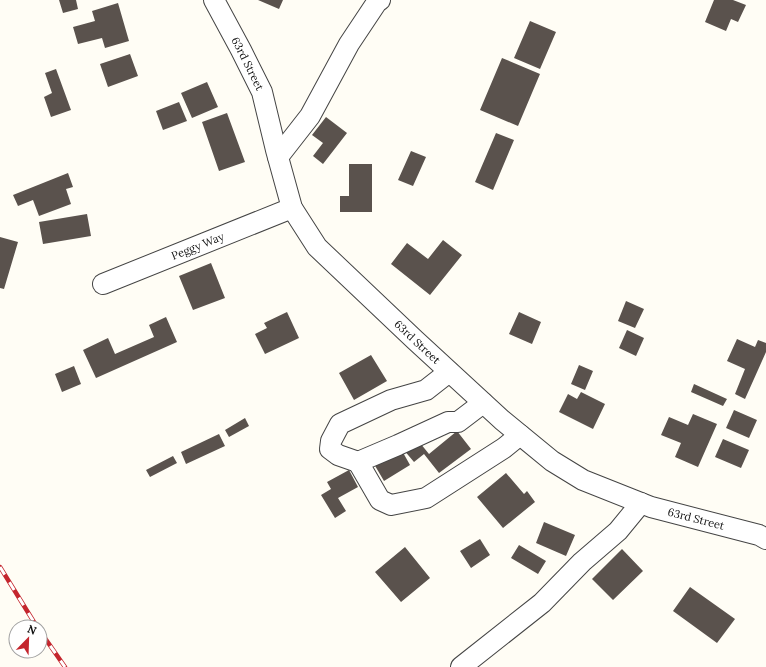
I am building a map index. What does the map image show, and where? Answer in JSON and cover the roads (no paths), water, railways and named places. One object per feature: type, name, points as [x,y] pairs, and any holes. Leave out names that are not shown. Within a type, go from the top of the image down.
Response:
[{"type":"street","name":"63rd Street","points":[[214,0],[262,92],[292,208],[317,247],[483,403],[552,461],[583,480],[651,507],[759,535],[766,539]]},
{"type":"street","points":[[278,157],[310,116],[350,44],[377,2],[380,0]]},
{"type":"street","name":"Peggy Way","points":[[103,284],[292,208]]},
{"type":"street","points":[[449,372],[426,390],[392,400],[340,424],[331,441],[330,449],[338,455],[358,462],[380,500],[391,505],[426,498],[504,448],[520,435]]},
{"type":"street","points":[[358,462],[448,422],[458,422],[483,403]]},
{"type":"street","points":[[461,667],[542,603],[582,562],[618,531],[641,503]]},
{"type":"railway","points":[[0,567],[32,619]]},
{"type":"railway","points":[[48,643],[65,667]]}]
